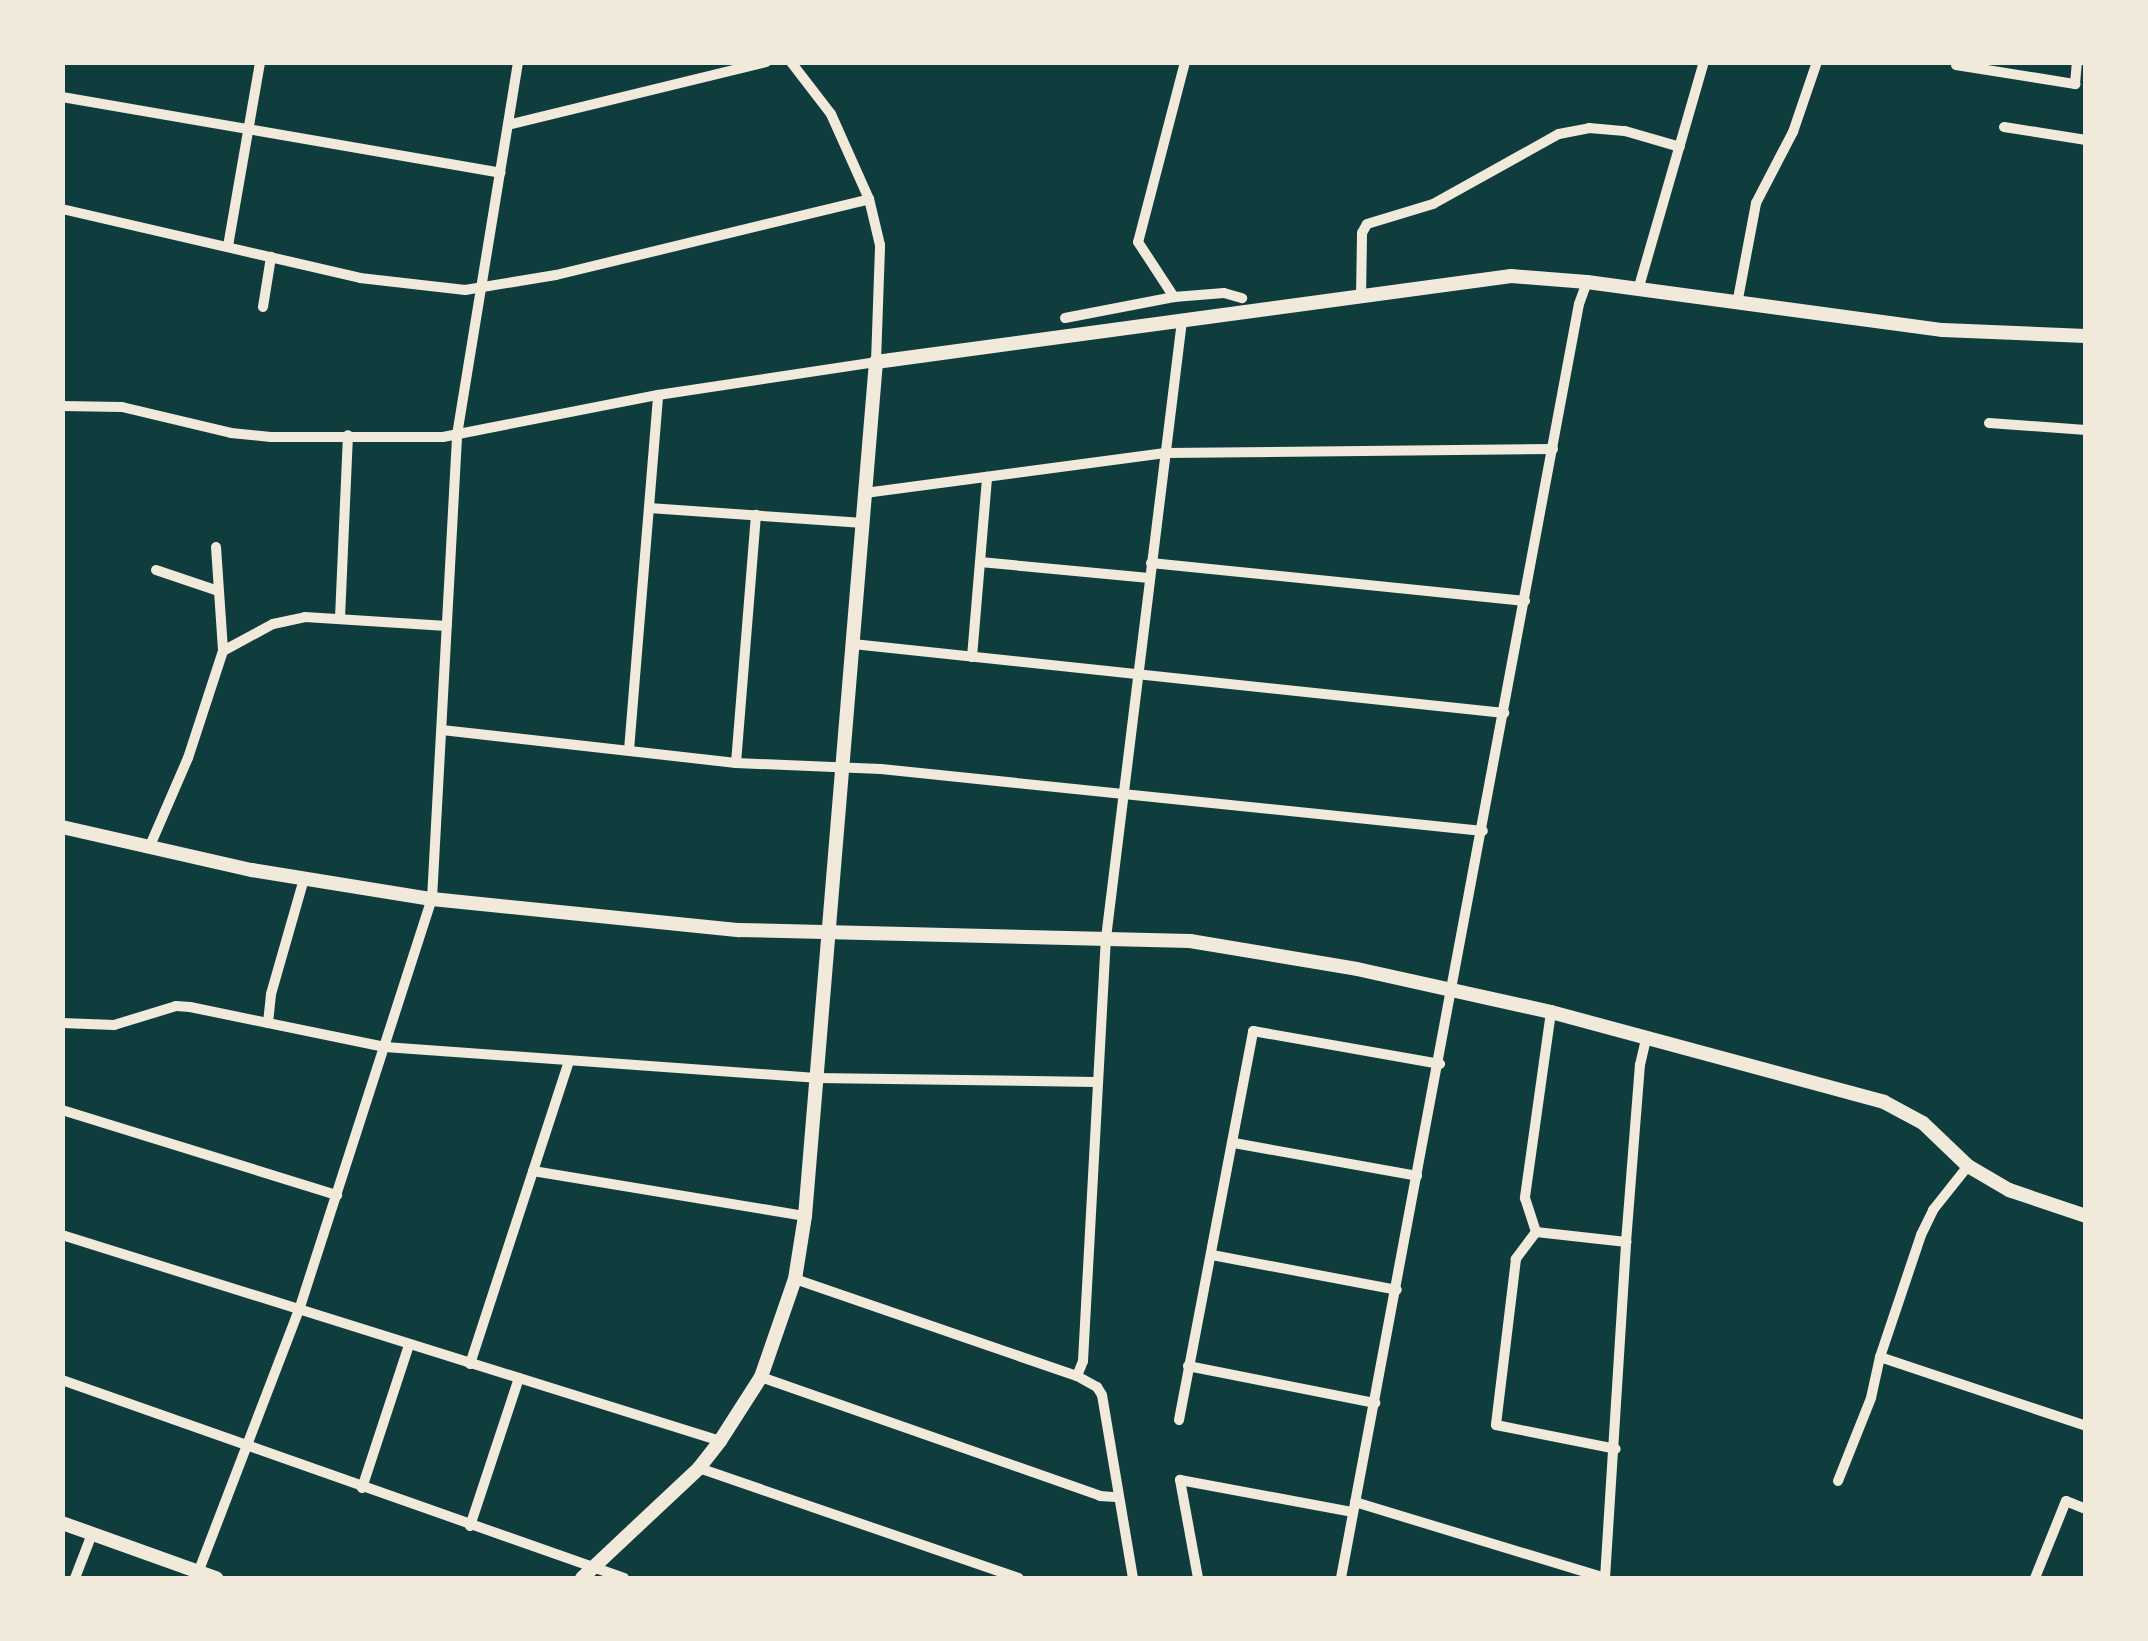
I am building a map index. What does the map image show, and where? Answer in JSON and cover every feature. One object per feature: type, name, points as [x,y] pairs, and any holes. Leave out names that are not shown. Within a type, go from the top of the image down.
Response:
[{"type":"street","points":[[228,246],[260,62]]},
{"type":"street","points":[[508,125],[766,62]]},
{"type":"street","points":[[588,1574],[699,1468],[761,1376],[795,1279],[806,1216],[876,362],[880,245],[868,200],[831,114],[791,62]]},
{"type":"street","points":[[1174,298],[1148,261],[1137,233],[1184,62]]},
{"type":"street","points":[[1638,290],[1704,62]]},
{"type":"street","points":[[1737,304],[1756,203],[1793,132],[1817,62]]},
{"type":"street","points":[[1956,65],[2075,84],[2077,62]]},
{"type":"street","points":[[197,1575],[298,1310],[432,899],[457,435],[516,63]]},
{"type":"street","points":[[62,97],[500,172]]},
{"type":"street","points":[[2004,127],[2086,140]]},
{"type":"street","points":[[1360,298],[1362,233],[1367,224],[1433,204],[1559,134],[1589,128],[1624,130],[1680,147]]},
{"type":"street","points":[[62,209],[360,278],[480,290],[868,200]]},
{"type":"street","points":[[263,307],[271,257]]},
{"type":"street","points":[[62,406],[122,408],[232,433],[271,437],[457,435],[658,396],[876,362],[1510,276],[1587,282],[1943,330],[2086,336]]},
{"type":"street","points":[[1340,1578],[1587,282]]},
{"type":"street","points":[[1065,318],[1174,298],[1224,294],[1242,298]]},
{"type":"street","points":[[1078,1376],[1083,1361],[1106,938],[1182,321]]},
{"type":"street","points":[[629,750],[658,396]]},
{"type":"street","points":[[1988,422],[2086,430]]},
{"type":"street","points":[[340,618],[348,435]]},
{"type":"street","points":[[865,493],[1165,453],[1554,449]]},
{"type":"street","points":[[972,657],[986,477]]},
{"type":"street","points":[[649,508],[863,522]]},
{"type":"street","points":[[736,762],[756,515]]},
{"type":"street","points":[[149,848],[188,758],[223,651],[216,547]]},
{"type":"street","points":[[980,562],[1149,578]]},
{"type":"street","points":[[1151,563],[1525,602]]},
{"type":"street","points":[[156,570],[218,591]]},
{"type":"street","points":[[223,651],[286,619],[340,618],[447,626]]},
{"type":"street","points":[[853,644],[1504,713]]},
{"type":"street","points":[[442,730],[736,762],[843,765],[1483,831]]},
{"type":"street","points":[[62,828],[304,879],[432,899],[739,930],[1220,944],[1453,988],[1884,1102],[1923,1123],[1968,1166],[2022,1195],[2086,1216]]},
{"type":"street","points":[[268,1023],[271,994],[304,879]]},
{"type":"street","points":[[62,1023],[114,1025],[176,1006],[385,1047],[816,1078],[1096,1082]]},
{"type":"street","points":[[1536,1232],[1524,1198],[1551,1012]]},
{"type":"street","points":[[1179,1420],[1253,1031],[1440,1064]]},
{"type":"street","points":[[1198,1578],[1180,1480],[1354,1507],[1605,1578],[1626,1242],[1640,1064],[1646,1038]]},
{"type":"street","points":[[470,1364],[568,1062]]},
{"type":"street","points":[[62,1110],[337,1195]]},
{"type":"street","points":[[1234,1143],[1417,1176]]},
{"type":"street","points":[[1838,1481],[1871,1398],[1880,1357],[1921,1235],[1933,1210],[1968,1166]]},
{"type":"street","points":[[533,1170],[806,1216]]},
{"type":"street","points":[[1536,1232],[1626,1242]]},
{"type":"street","points":[[1536,1232],[1516,1259],[1496,1426],[1616,1449]]},
{"type":"street","points":[[62,1236],[720,1441]]},
{"type":"street","points":[[1212,1256],[1397,1290]]},
{"type":"street","points":[[795,1279],[1078,1376],[1102,1395],[1116,1497],[1133,1578]]},
{"type":"street","points":[[362,1488],[409,1345]]},
{"type":"street","points":[[1880,1357],[2086,1426]]},
{"type":"street","points":[[1188,1366],[1375,1404]]},
{"type":"street","points":[[761,1376],[1100,1496],[1116,1497]]},
{"type":"street","points":[[470,1526],[519,1378]]},
{"type":"street","points":[[62,1380],[470,1526],[588,1574],[624,1578]]},
{"type":"street","points":[[699,1468],[1018,1578]]},
{"type":"street","points":[[2035,1578],[2066,1501],[2086,1509]]},
{"type":"street","points":[[62,1522],[197,1575],[216,1578]]},
{"type":"street","points":[[76,1578],[92,1534]]}]
